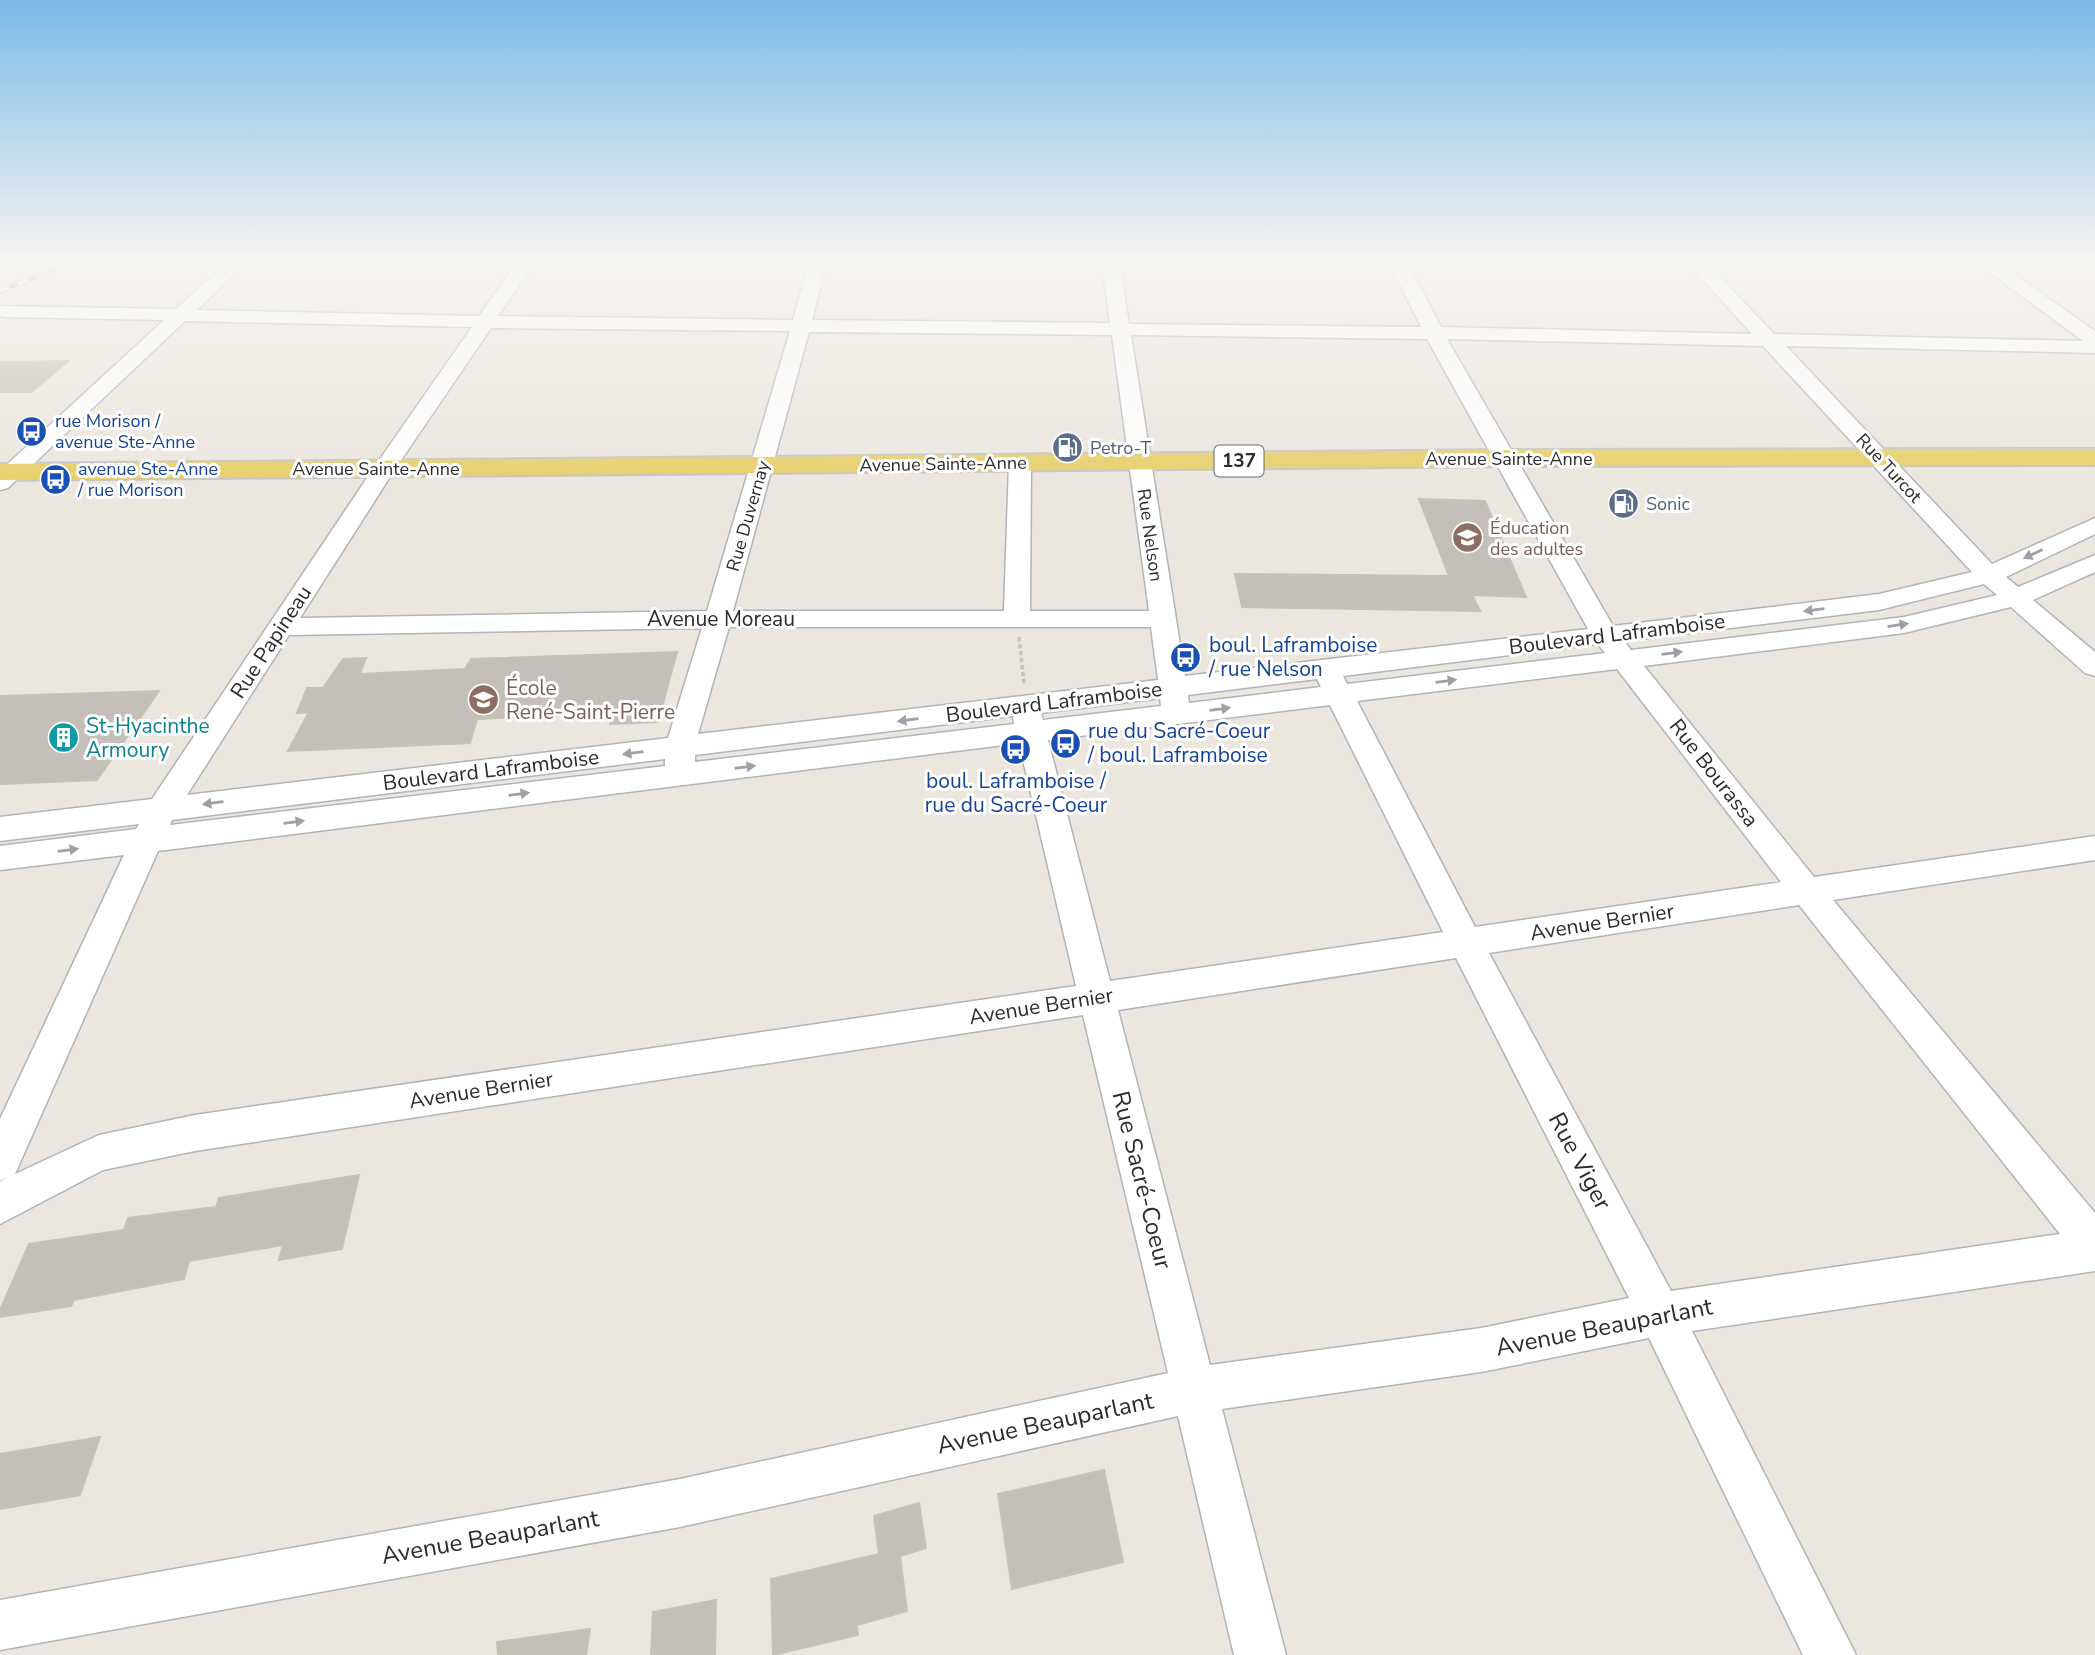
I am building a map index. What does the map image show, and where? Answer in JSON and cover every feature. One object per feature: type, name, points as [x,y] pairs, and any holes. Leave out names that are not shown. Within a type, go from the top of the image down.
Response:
[{"type":"main road","name":"Avenue Sainte-Anne","points":[[4,476],[384,469],[1504,458],[2095,457]]},
{"type":"street","points":[[4,476],[158,335]]},
{"type":"street","name":"Rue Papineau","points":[[0,1162],[161,810],[384,469],[475,335]]},
{"type":"street","name":"Rue Duvernay","points":[[680,761],[798,335]]},
{"type":"street","name":"Rue Nelson","points":[[1122,335],[1175,701]]},
{"type":"street","name":"Rue Bourassa","points":[[1435,335],[1615,647],[1807,891],[2095,1248]]},
{"type":"street","points":[[1503,335],[2095,347]]},
{"type":"street","name":"Rue Turcot","points":[[1764,335],[1989,575],[2095,667]]},
{"type":"street","points":[[1017,619],[1020,464]]},
{"type":"street","name":"Boulevard Laframboise","points":[[0,858],[147,840],[1027,710],[1175,701],[1615,647],[1879,602],[1989,575],[2095,524]]},
{"type":"street","name":"Boulevard Laframboise","points":[[1615,647],[1904,625],[2013,598],[2095,563]]},
{"type":"street","name":"Avenue Moreau","points":[[281,627],[718,619],[1162,620]]},
{"type":"street","name":"Rue Viger","points":[[1333,682],[1660,1314],[1830,1655]]},
{"type":"street","name":"Rue Sacré-Coeur","points":[[1027,710],[1260,1655]]},
{"type":"street","name":"Boulevard Laframboise","points":[[0,829],[161,810],[680,761]]},
{"type":"street","name":"Avenue Bernier","points":[[0,1204],[50,1175],[99,1153],[195,1133],[2095,848]]},
{"type":"street","name":"Avenue Beauparlant","points":[[0,1625],[680,1503],[1194,1390],[1480,1350],[1660,1314],[2095,1248]]},
{"type":"path","points":[[1017,619],[1027,710]]},
{"type":"building","points":[[68,361],[32,392],[0,392],[0,362]]},
{"type":"building","name":"Éducation des adultes","points":[[1419,499],[1485,501],[1526,597],[1472,595],[1480,611],[1242,607],[1235,574],[1449,576]]},
{"type":"building","name":"École René-Saint-Pierre","points":[[677,652],[658,722],[610,724],[614,713],[477,719],[470,743],[288,751],[309,712],[297,713],[307,688],[323,688],[343,659],[366,658],[360,674],[465,669],[471,659]]},
{"type":"building","name":"St-Hyacinthe Armoury","points":[[159,691],[97,780],[0,784],[0,696]]},
{"type":"building","points":[[359,1175],[342,1249],[279,1260],[283,1245],[189,1261],[184,1279],[74,1300],[71,1306],[0,1317],[0,1310],[29,1244],[124,1230],[128,1218],[216,1207],[219,1198]]},
{"type":"building","points":[[100,1437],[80,1495],[0,1509],[0,1454]]},
{"type":"building","points":[[1104,1470],[1123,1562],[1012,1589],[998,1494]]},
{"type":"building","points":[[919,1503],[926,1548],[900,1556],[907,1611],[857,1625],[858,1635],[773,1655],[771,1579],[879,1554],[874,1516]]},
{"type":"building","points":[[716,1600],[715,1655],[651,1655],[653,1612]]},
{"type":"building","points":[[590,1629],[586,1655],[498,1655],[497,1642]]},
{"type":"place","name":"rue Morison / avenue Ste-Anne","points":[[32,431]]},
{"type":"place","name":"Petro-T","points":[[1067,448]]},
{"type":"place","name":"avenue Ste-Anne / rue Morison","points":[[55,479]]},
{"type":"place","name":"Sonic","points":[[1623,504]]},
{"type":"place","name":"Éducation des adultes","points":[[1467,538]]},
{"type":"place","name":"boul. Laframboise / rue Nelson","points":[[1186,657]]},
{"type":"place","name":"École René-Saint-Pierre","points":[[483,700]]},
{"type":"place","name":"St-Hyacinthe Armoury","points":[[63,738]]},
{"type":"place","name":"rue du Sacré-Coeur / boul. Laframboise","points":[[1065,743]]},
{"type":"place","name":"boul. Laframboise / rue du Sacré-Coeur","points":[[1016,749]]}]
